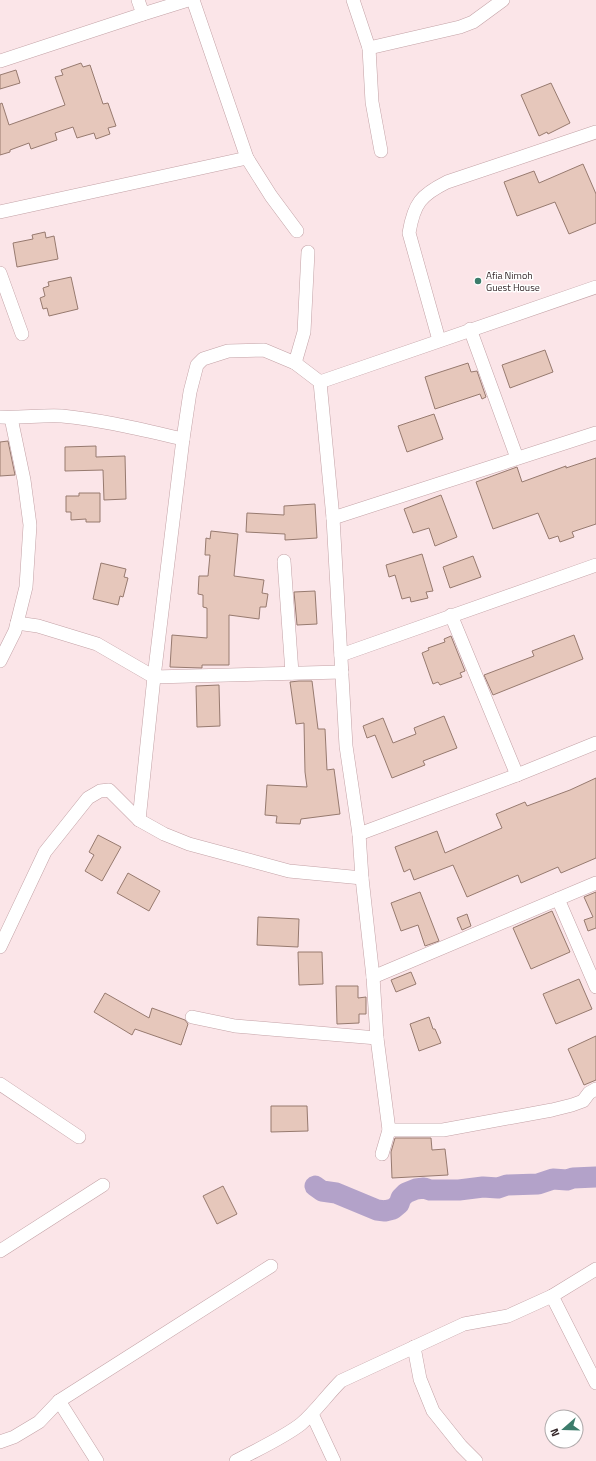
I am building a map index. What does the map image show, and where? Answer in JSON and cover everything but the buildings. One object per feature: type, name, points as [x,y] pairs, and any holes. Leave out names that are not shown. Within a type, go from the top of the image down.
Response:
[{"type":"street","points":[[138,0],[143,14]]},
{"type":"street","points":[[0,61],[188,0]]},
{"type":"street","points":[[193,0],[247,158],[270,196],[297,231]]},
{"type":"street","points":[[354,0],[369,48],[372,102],[381,151]]},
{"type":"street","points":[[369,48],[460,27],[473,22],[503,0]]},
{"type":"street","points":[[439,340],[409,233],[412,216],[423,196],[447,182],[596,132]]},
{"type":"street","points":[[0,212],[247,158]]},
{"type":"street","points":[[295,363],[304,332],[308,252]]},
{"type":"street","points":[[0,272],[22,334]]},
{"type":"street","points":[[320,382],[596,286]]},
{"type":"street","points":[[470,329],[517,458]]},
{"type":"street","points":[[139,820],[154,677],[183,439],[190,392],[197,365],[203,359],[228,351],[264,350],[295,363],[320,382],[333,518],[346,746],[359,834],[362,878],[373,977],[377,1038],[389,1130],[382,1154]]},
{"type":"street","points":[[0,660],[15,631],[26,587],[30,525],[24,480],[6,417],[62,416],[111,423],[183,439]]},
{"type":"street","points":[[333,518],[596,433]]},
{"type":"street","points":[[284,561],[292,673]]},
{"type":"street","points":[[341,655],[596,565]]},
{"type":"street","points":[[451,615],[517,775]]},
{"type":"street","points":[[16,623],[44,628],[97,644],[154,677],[342,672]]},
{"type":"street","points":[[359,834],[517,775],[596,742]]},
{"type":"street","points":[[0,948],[45,852],[88,798],[100,791],[109,790],[139,820],[164,834],[190,844],[289,871],[362,878]]},
{"type":"street","points":[[373,977],[596,882]]},
{"type":"street","points":[[558,899],[596,987]]},
{"type":"street","points":[[192,1016],[235,1026],[377,1038]]},
{"type":"street","points":[[0,1084],[79,1137]]},
{"type":"street","points":[[389,1130],[443,1130],[552,1110],[583,1101],[590,1093],[596,1090]]},
{"type":"street","points":[[0,1252],[102,1185]]},
{"type":"street","points":[[0,1442],[14,1437],[39,1422],[59,1401],[271,1266]]},
{"type":"street","points":[[236,1461],[299,1425],[312,1414],[328,1394],[342,1381],[464,1324],[508,1316],[552,1296],[596,1269]]},
{"type":"street","points":[[552,1296],[596,1383]]},
{"type":"street","points":[[414,1347],[420,1379],[434,1411],[461,1446],[476,1461]]},
{"type":"street","points":[[59,1401],[98,1461]]},
{"type":"street","points":[[312,1414],[334,1461]]},
{"type":"waterway","points":[[315,1186],[322,1191],[336,1193],[377,1210],[385,1211],[393,1209],[399,1204],[401,1198],[406,1193],[416,1189],[459,1190],[483,1187],[498,1188],[507,1185],[538,1184],[553,1179],[567,1180],[573,1178],[596,1177]]},
{"type":"place","name":"Afia Nimoh Guest House","points":[[478,281]]}]
